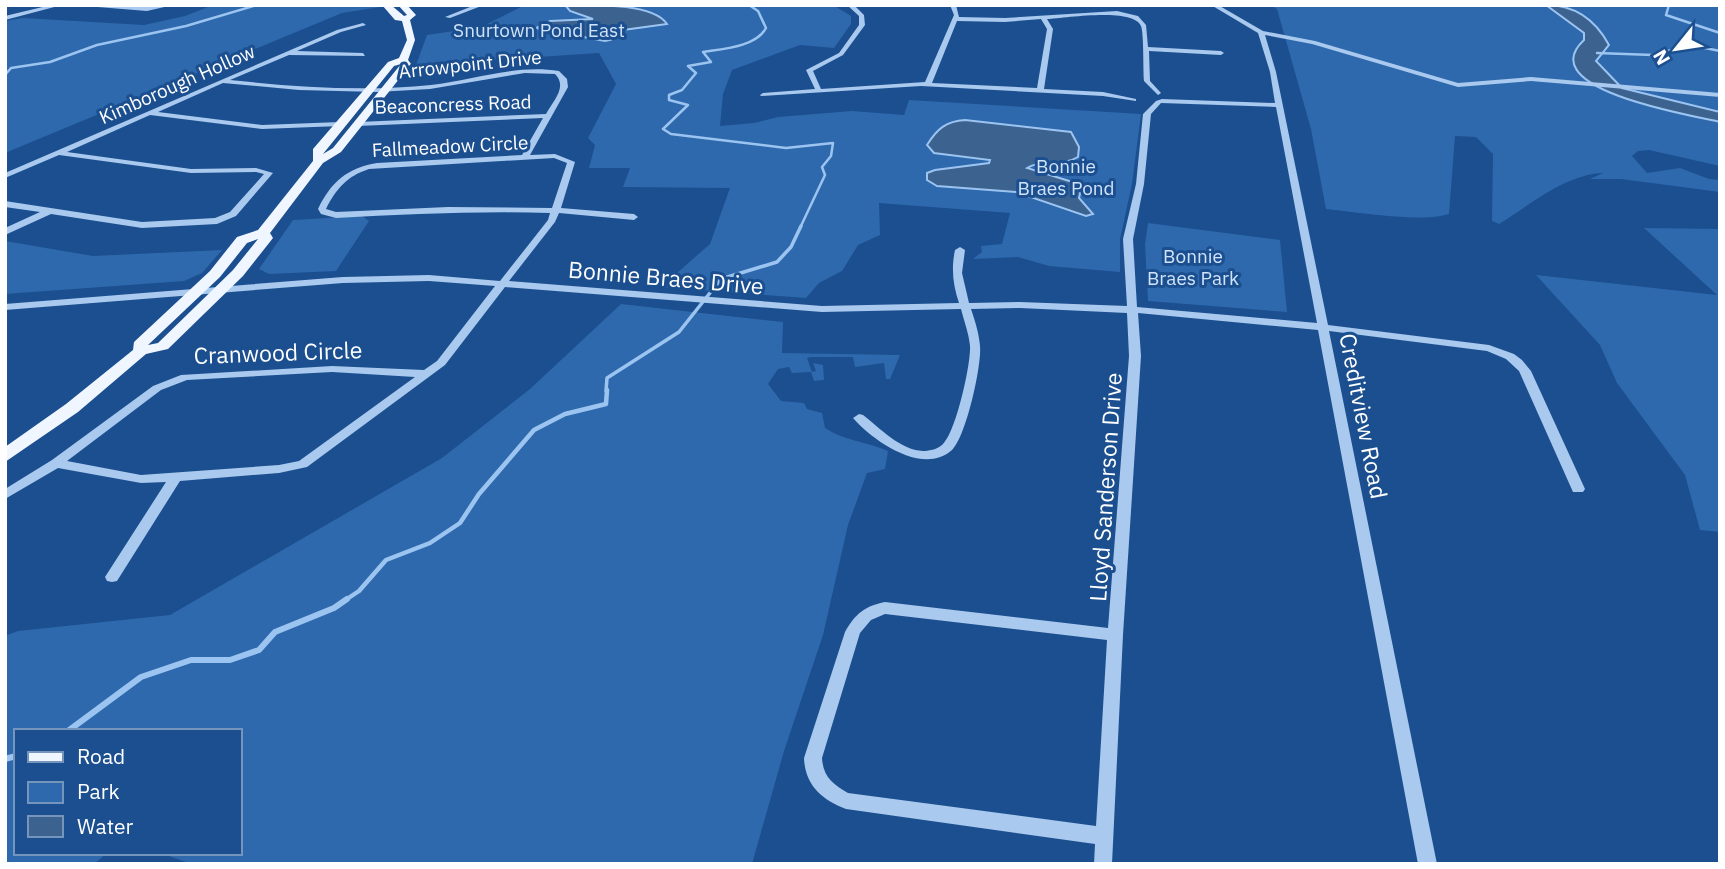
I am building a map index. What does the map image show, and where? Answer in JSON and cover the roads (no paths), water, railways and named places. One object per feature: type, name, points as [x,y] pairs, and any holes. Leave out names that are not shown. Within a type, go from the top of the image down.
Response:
[{"type":"main road","points":[[386,5],[398,18],[407,19],[412,15],[402,5]]},
{"type":"main road","points":[[141,351],[139,345],[196,292],[242,240],[262,233],[318,162],[337,150],[387,88],[406,64],[403,60],[411,40],[407,19]]},
{"type":"main road","points":[[318,162],[317,151],[391,64],[403,60]]},
{"type":"main road","points":[[5,456],[72,408],[141,351],[163,346],[222,289],[266,238],[262,233]]},
{"type":"street","points":[[5,19],[59,5]]},
{"type":"street","points":[[76,5],[147,9],[170,5]]},
{"type":"street","points":[[448,16],[481,5]]},
{"type":"street","points":[[819,91],[810,70],[841,54],[862,24],[862,16],[850,5]]},
{"type":"street","points":[[928,84],[956,19],[957,12],[953,5]]},
{"type":"street","points":[[1214,5],[1261,32],[1313,42],[1458,85],[1524,78],[1720,95]]},
{"type":"street","name":"Lloyd Sanderson Drive","points":[[956,19],[1043,18],[1116,13],[1132,15],[1143,23],[1146,49],[1141,96],[1140,184],[1128,239],[1135,356],[1115,635],[1103,864]]},
{"type":"street","points":[[1040,90],[1051,29],[1043,18]]},
{"type":"street","name":"Kimborough Hollow","points":[[5,176],[339,31],[363,25]]},
{"type":"street","name":"Creditview Road","points":[[1261,32],[1279,105],[1429,864]]},
{"type":"street","points":[[1146,49],[1221,53]]},
{"type":"street","points":[[289,53],[363,55]]},
{"type":"street","name":"Arrowpoint Drive","points":[[221,81],[300,90],[370,89],[431,86],[509,74],[553,71],[561,75],[565,85],[549,116],[530,142],[524,158]]},
{"type":"street","points":[[762,95],[928,84],[1279,105]]},
{"type":"street","points":[[1141,96],[1159,97]]},
{"type":"street","points":[[149,113],[261,127],[340,124]]},
{"type":"street","name":"Beaconcress Road","points":[[358,124],[549,116]]},
{"type":"street","points":[[5,204],[142,225],[217,221],[233,214],[269,173],[257,170],[191,171],[58,153]]},
{"type":"street","name":"Fallmeadow Circle","points":[[505,282],[555,212],[571,162],[555,156],[363,167],[346,174],[322,209],[336,215],[451,210],[555,212]]},
{"type":"street","points":[[5,232],[50,210]]},
{"type":"street","points":[[555,212],[634,217]]},
{"type":"street","points":[[859,418],[897,447],[911,454],[934,454],[949,446],[971,378],[975,355],[955,266],[960,250]]},
{"type":"street","name":"Bonnie Braes Drive","points":[[5,307],[387,278],[505,282],[614,294],[796,307],[1040,305],[1131,310],[1324,328],[1489,348],[1520,363],[1578,489]]},
{"type":"street","points":[[56,463],[132,478],[279,470],[303,464],[427,374],[450,354],[505,282]]},
{"type":"street","name":"Cranwood Circle","points":[[5,495],[56,463],[157,388],[184,377],[332,369],[427,374]]},
{"type":"street","points":[[112,577],[176,477]]},
{"type":"street","points":[[1105,836],[846,800],[828,791],[812,770],[813,758],[853,632],[859,620],[872,610],[886,608],[1115,635]]},
{"type":"water","points":[[565,5],[635,8],[660,17],[667,24],[616,31],[607,37],[610,40],[605,41],[536,28],[550,21],[593,19],[570,11]]},
{"type":"water","points":[[1546,5],[1575,11],[1591,21],[1609,45],[1596,61],[1622,88],[1720,112],[1720,122],[1652,107],[1597,86],[1579,73],[1573,58],[1584,40],[1584,33]]},
{"type":"water","points":[[965,120],[1071,132],[1079,147],[1078,157],[1065,162],[1038,164],[1027,168],[1082,185],[1079,198],[1093,214],[1086,216],[1016,192],[937,186],[927,180],[927,173],[935,170],[989,163],[990,160],[934,153],[927,145],[943,127]]},
{"type":"waterway","points":[[5,75],[11,68],[50,62],[97,45],[186,26],[257,5]]},
{"type":"waterway","points":[[749,5],[758,11],[766,28],[747,43],[703,52],[711,62],[688,66],[696,73],[682,90],[669,95],[669,100],[688,105],[663,129],[671,134],[786,148],[833,143],[831,156],[822,167],[825,175],[800,228]]},
{"type":"waterway","points":[[1669,5],[1666,15],[1720,33]]},
{"type":"waterway","points":[[1597,53],[1653,55],[1690,45],[1720,51]]},
{"type":"waterway","points":[[606,391],[607,378],[679,332],[721,279],[777,262],[791,247],[801,226]]},
{"type":"waterway","points":[[347,599],[359,591],[386,560],[430,543],[460,523],[479,494],[534,430],[565,414],[606,404],[607,390]]},
{"type":"waterway","points":[[71,729],[141,677],[191,660],[230,660],[259,650],[275,632],[334,608],[347,599]]},
{"type":"waterway","points":[[5,759],[14,757]]},
{"type":"park label","name":"Snurtown Pond East","points":[[539,30]]},
{"type":"park label","name":"Bonnie Braes Pond","points":[[1066,177]]},
{"type":"park label","name":"Bonnie Braes Park","points":[[1193,267]]}]
